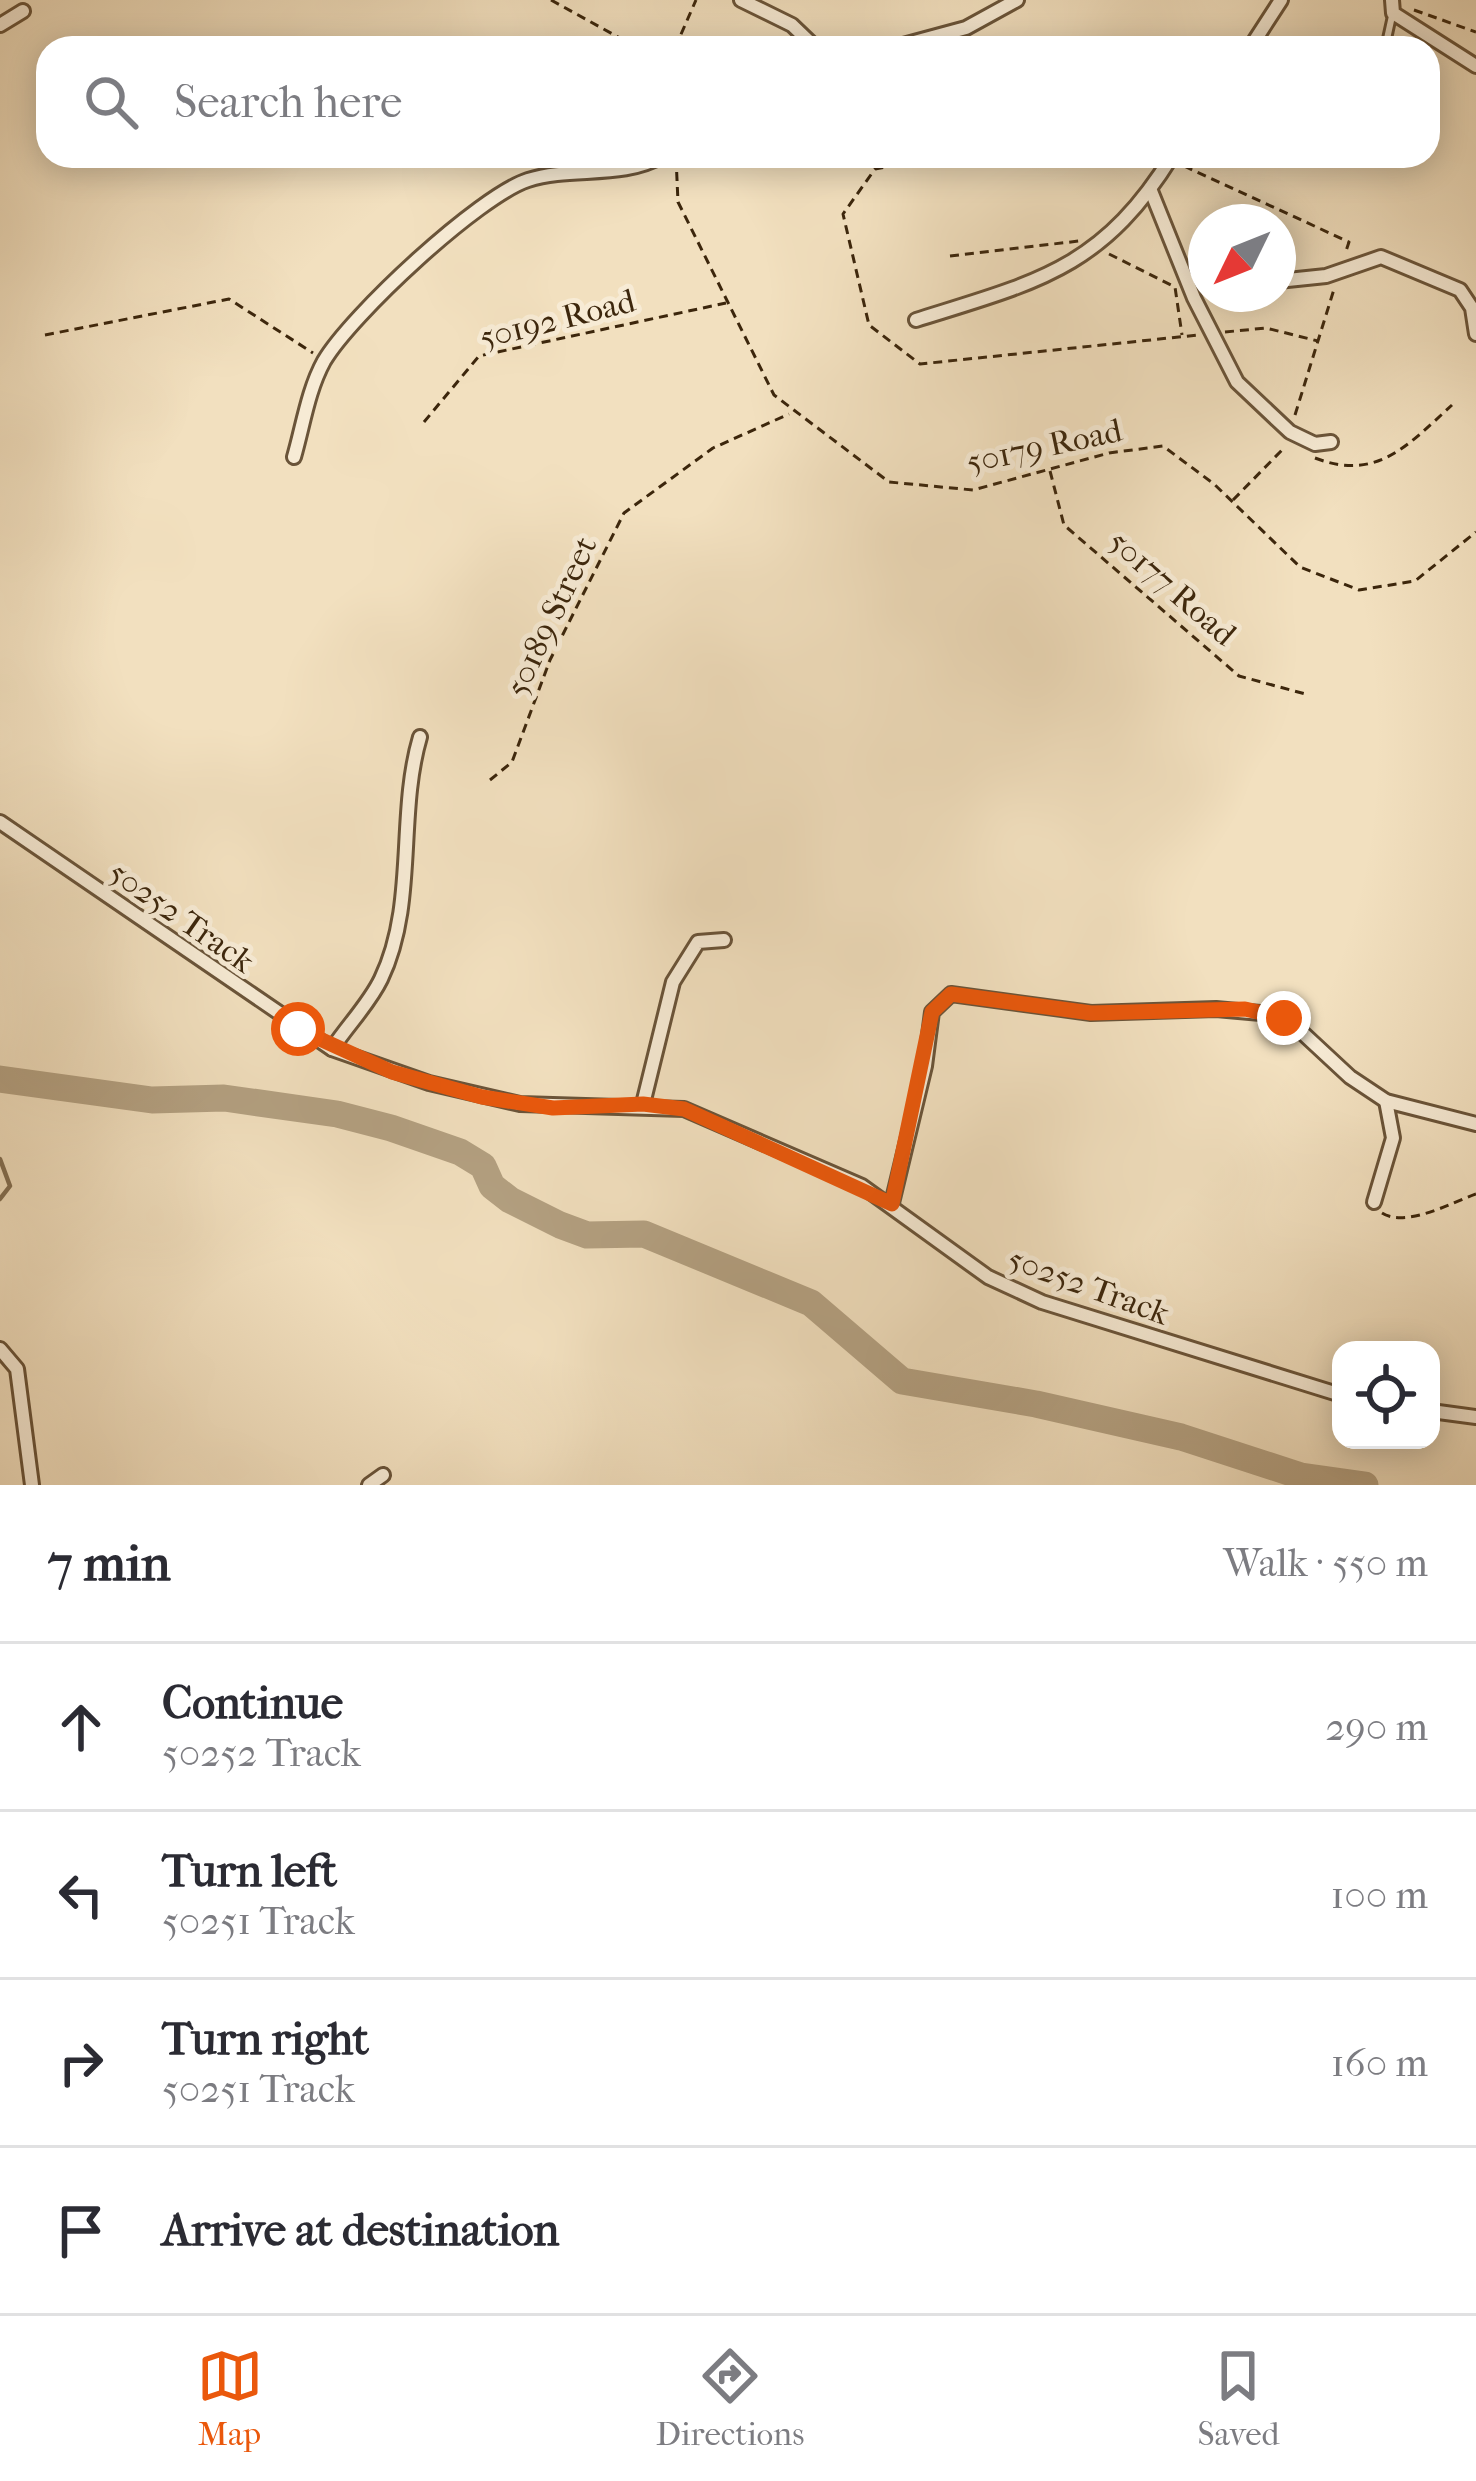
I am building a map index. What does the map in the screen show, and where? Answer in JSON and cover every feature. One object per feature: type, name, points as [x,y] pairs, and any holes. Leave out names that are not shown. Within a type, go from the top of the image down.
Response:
[{"type":"street","points":[[741,0],[792,25],[803,36]]},
{"type":"street","points":[[936,36],[966,28],[1017,0]]},
{"type":"street","points":[[1258,36],[1281,0]]},
{"type":"street","points":[[1392,5],[1435,36]]},
{"type":"street","points":[[0,25],[23,11]]},
{"type":"street","points":[[1440,40],[1476,66]]},
{"type":"street","points":[[294,457],[325,361],[388,287],[510,188],[534,178],[632,168]]},
{"type":"street","points":[[916,320],[1030,282],[1097,248],[1151,190],[1165,168]]},
{"type":"street","points":[[1151,190],[1210,334],[1248,398],[1289,432],[1315,444],[1331,442]]},
{"type":"street","points":[[1296,278],[1339,272],[1381,257],[1468,297],[1476,334]]},
{"type":"street","points":[[332,1048],[376,989],[390,954],[404,892],[409,783],[420,737]]},
{"type":"street","name":"50252 Track","points":[[0,822],[332,1048],[429,1083],[520,1104],[643,1104],[712,1119],[892,1204],[988,1277],[1042,1302],[1332,1393]]},
{"type":"street","points":[[643,1104],[655,1044],[681,964],[698,942],[724,940]]},
{"type":"street","points":[[892,1204],[932,1012],[951,994],[1091,1013],[1216,1009],[1272,1014],[1294,1025],[1350,1077],[1386,1101],[1476,1124]]},
{"type":"street","points":[[1373,1202],[1393,1138],[1386,1101]]},
{"type":"street","points":[[0,1349],[17,1370],[32,1485]]},
{"type":"street","points":[[1440,1413],[1476,1417]]},
{"type":"street","points":[[369,1485],[383,1475]]},
{"type":"lane","points":[[1387,36],[1392,5]]},
{"type":"path","points":[[551,0],[616,36]]},
{"type":"path","points":[[680,36],[696,0]]},
{"type":"path","points":[[1392,5],[1476,32]]},
{"type":"path","name":"50179 Road","points":[[676,168],[677,202],[774,395],[889,482],[973,490],[1163,446],[1214,484],[1300,567],[1359,590],[1415,581],[1476,532]]},
{"type":"path","points":[[1192,168],[1349,242],[1318,341]]},
{"type":"path","points":[[45,335],[229,299],[325,361]]},
{"type":"path","name":"50192 Road","points":[[424,422],[479,356],[728,303]]},
{"type":"path","points":[[1305,455],[1346,470],[1399,454],[1451,405]]},
{"type":"path","name":"50189 Street","points":[[490,779],[512,762],[550,659],[625,513],[713,448],[792,413]]},
{"type":"path","name":"50177 Road","points":[[1050,469],[1064,525],[1239,676],[1309,695]]},
{"type":"path","points":[[1373,1202],[1395,1220],[1476,1194]]},
{"type":"waterway","points":[[0,1079],[152,1100],[224,1098],[337,1114],[391,1128],[460,1152],[483,1166],[492,1186],[510,1200],[560,1225],[587,1235],[644,1234],[811,1303],[902,1381],[1036,1404],[1181,1437],[1301,1476],[1365,1485]]},
{"type":"waterway","points":[[0,1159],[10,1186],[0,1199]]},
{"type":"route","points":[[298,1029],[392,1072],[482,1097],[553,1108],[643,1104],[684,1109],[862,1186],[892,1204],[925,1066],[932,1012],[951,994],[1091,1013],[1245,1009],[1284,1018]]}]
